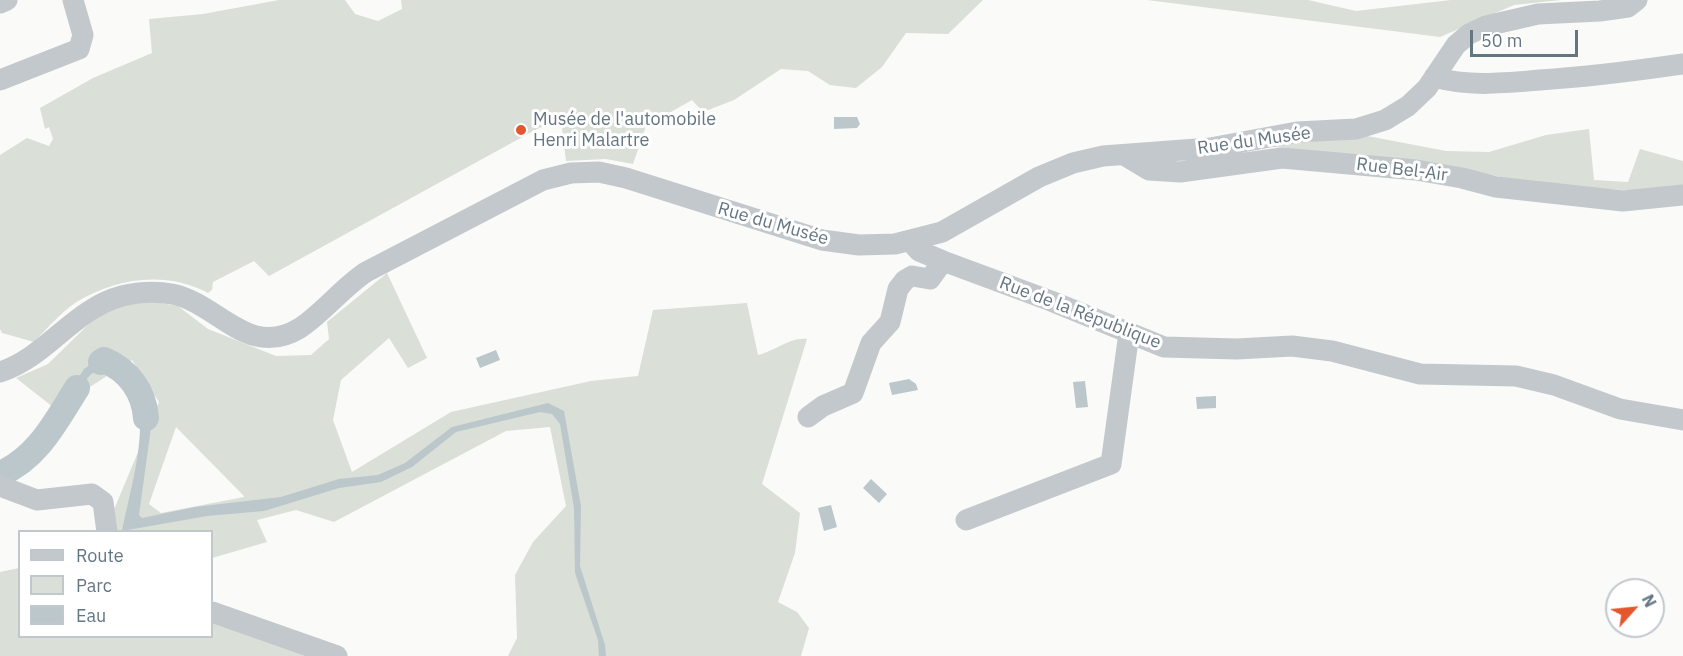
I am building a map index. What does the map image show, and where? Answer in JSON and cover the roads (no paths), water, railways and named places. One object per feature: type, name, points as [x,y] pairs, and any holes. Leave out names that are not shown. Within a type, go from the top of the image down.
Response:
[{"type":"street","points":[[0,3],[7,0]]},
{"type":"street","points":[[0,80],[79,48],[83,34],[73,0]]},
{"type":"street","name":"Rue du Musée","points":[[0,372],[29,359],[72,321],[97,305],[122,296],[146,292],[173,294],[253,336],[272,338],[299,328],[349,283],[366,272],[518,191],[571,173],[599,172],[626,178],[822,240],[859,244],[909,241],[942,232],[1039,177],[1073,163],[1124,155],[1210,148],[1297,132],[1356,129],[1385,120],[1408,106],[1427,88],[1456,45],[1469,34],[1486,26],[1538,14],[1600,11],[1628,7],[1637,0]]},
{"type":"street","points":[[1434,77],[1451,82],[1490,84],[1599,76],[1683,64]]},
{"type":"street","name":"Rue Bel-Air","points":[[1124,155],[1149,171],[1180,172],[1282,158],[1416,171],[1462,178],[1496,187],[1600,199],[1623,201],[1683,195]]},
{"type":"street","name":"Rue de la République","points":[[909,241],[919,251],[943,261],[1051,301],[1164,347],[1237,349],[1292,346],[1332,351],[1420,375],[1516,376],[1554,385],[1620,409],[1683,420]]},
{"type":"street","points":[[808,417],[823,406],[853,393],[871,343],[890,322],[898,289],[905,280],[912,276],[930,279],[943,261]]},
{"type":"street","points":[[966,520],[1111,464],[1129,333]]},
{"type":"street","points":[[7,489],[37,500],[92,494],[103,502],[108,530]]},
{"type":"street","points":[[213,612],[337,656]]},
{"type":"water","points":[[834,117],[857,117],[860,124],[857,128],[834,129]]},
{"type":"water","points":[[496,350],[500,360],[480,368],[476,358]]},
{"type":"water","points":[[108,353],[118,356],[136,373],[125,379],[113,371],[103,369],[95,372],[82,386],[65,412],[52,420],[84,369]]},
{"type":"water","points":[[909,379],[916,384],[918,390],[892,395],[889,383]]},
{"type":"water","points":[[1085,381],[1088,407],[1076,408],[1073,382]]},
{"type":"water","points":[[143,382],[152,399],[153,413],[139,515],[142,518],[195,507],[281,497],[339,479],[378,475],[405,463],[452,427],[548,403],[564,411],[581,506],[580,566],[605,645],[606,656],[599,656],[598,640],[575,573],[574,508],[560,424],[552,414],[540,412],[456,432],[412,467],[381,482],[339,488],[264,511],[207,516],[122,530],[140,438],[138,402],[133,387]]},
{"type":"water","points":[[1216,396],[1216,408],[1197,409],[1196,397]]},
{"type":"water","points":[[54,431],[40,449],[0,478],[0,469]]},
{"type":"water","points":[[871,479],[887,494],[879,503],[863,488]]},
{"type":"water","points":[[831,505],[837,527],[824,531],[818,508]]},
{"type":"waterway","points":[[101,362],[104,360],[113,364],[133,383],[142,399],[146,418]]},
{"type":"waterway","points":[[0,474],[13,467],[36,448],[77,388]]},
{"type":"place","name":"Musée de l'automobile Henri Malartre","points":[[521,130]]}]
